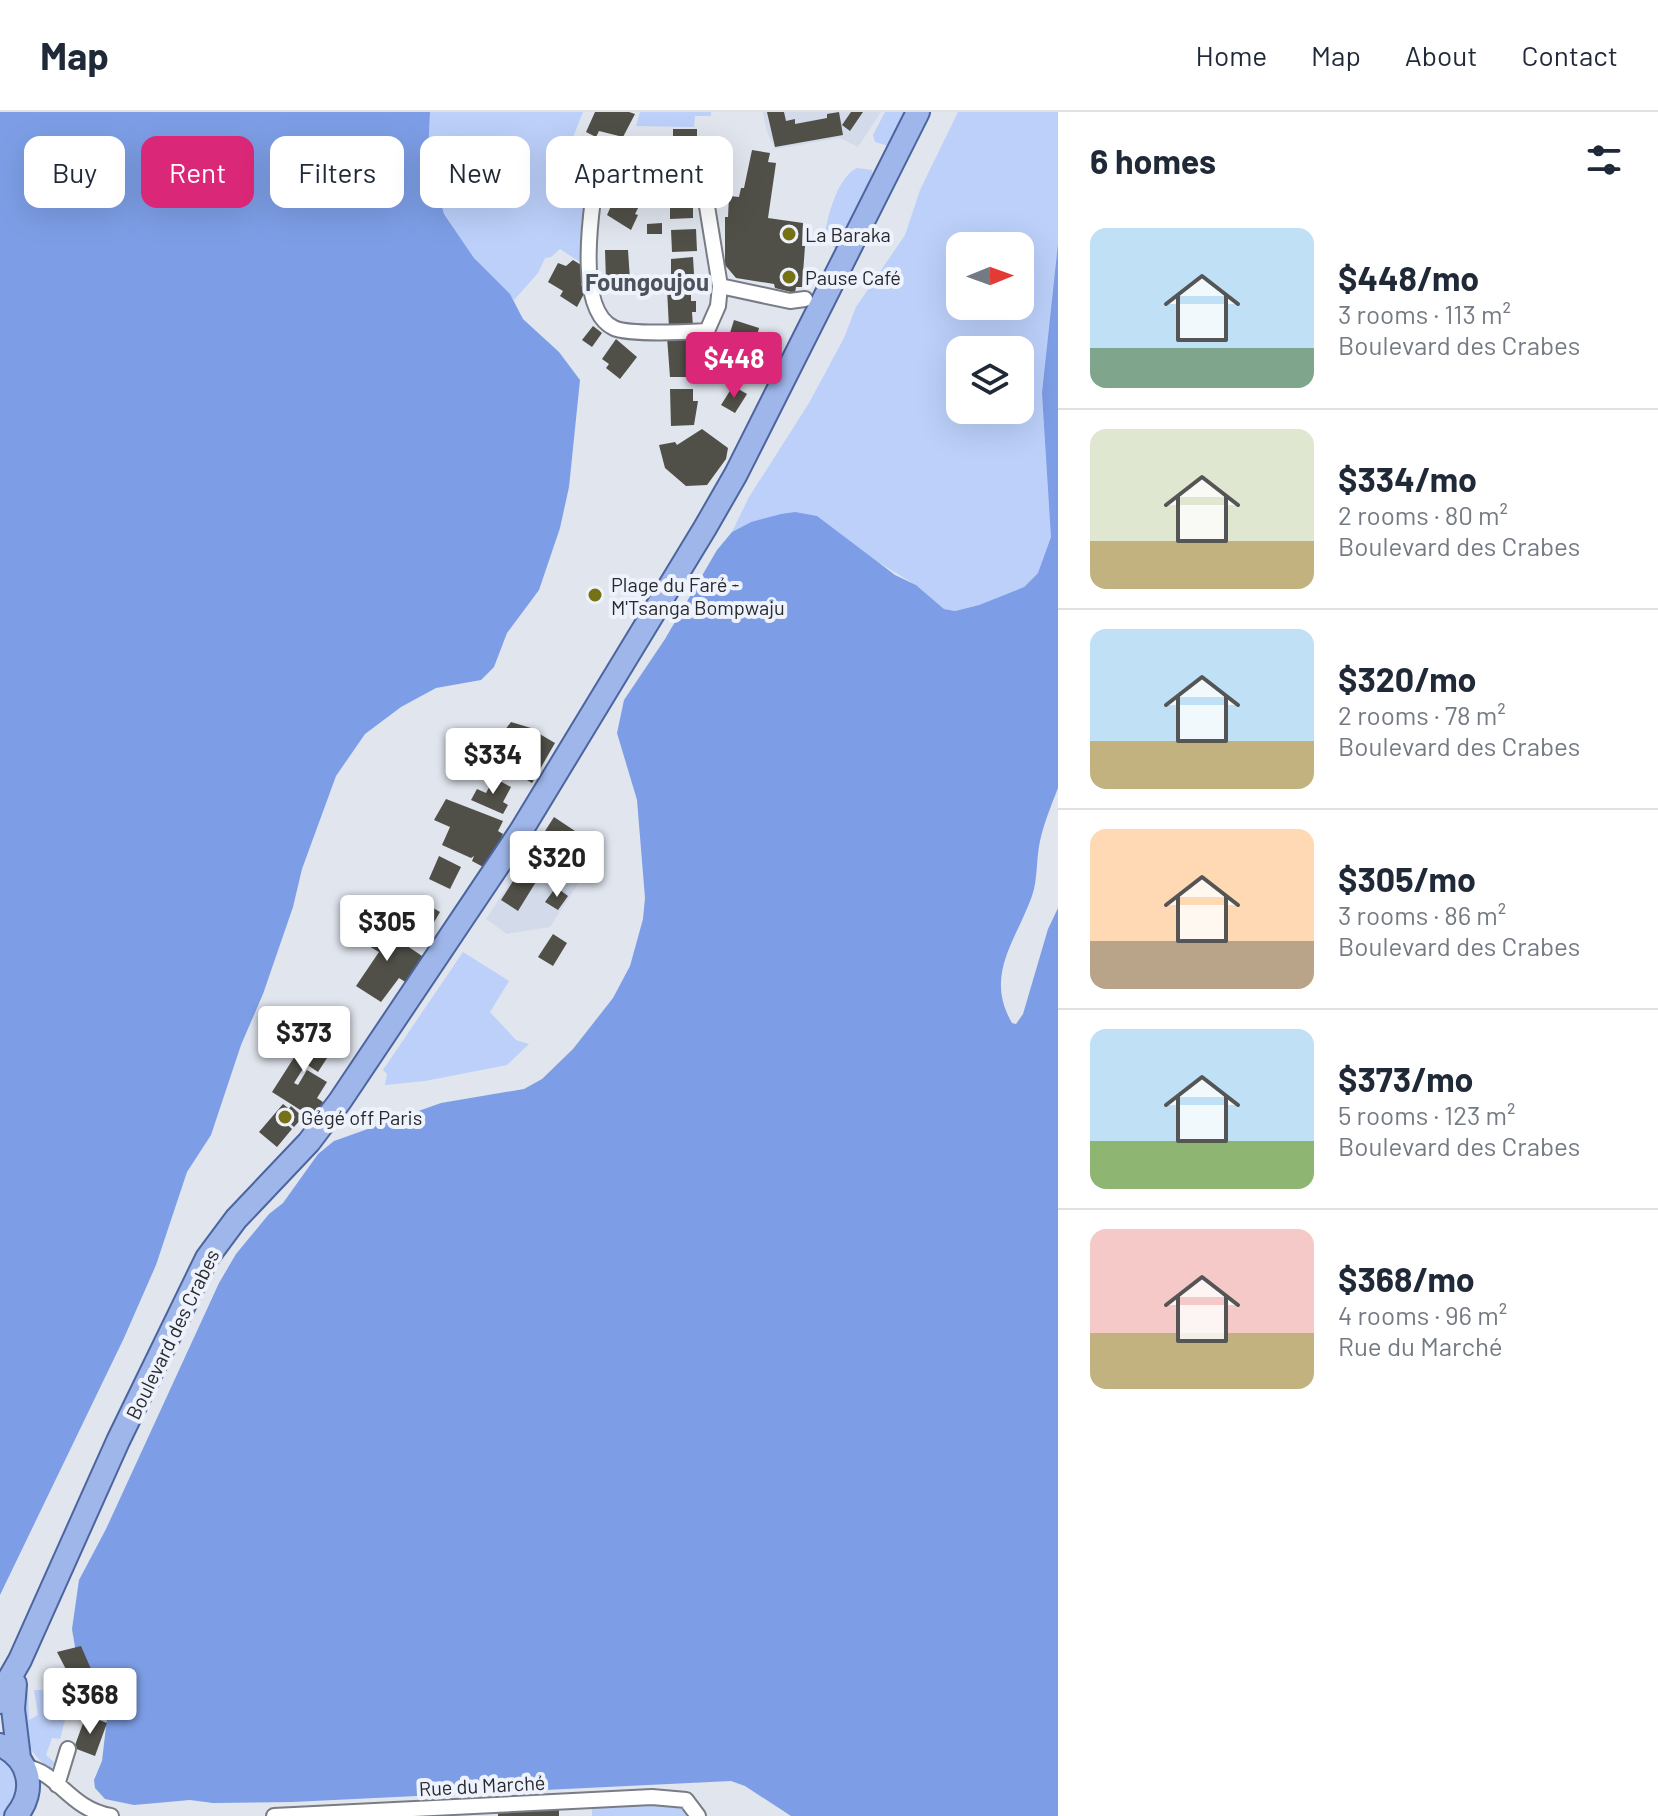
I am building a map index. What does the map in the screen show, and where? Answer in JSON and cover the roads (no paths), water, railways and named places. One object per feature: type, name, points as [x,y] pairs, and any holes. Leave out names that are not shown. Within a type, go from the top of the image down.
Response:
[{"type":"main road","name":"Boulevard des Crabes","points":[[0,1702],[118,1441],[207,1258],[236,1219],[309,1142],[393,1024],[521,831],[736,474],[918,112]]},
{"type":"main road","name":"Boulevard des Crabes","points":[[736,474],[754,452],[800,370],[932,112]]},
{"type":"main road","name":"Boulevard des Crabes","points":[[20,1660],[13,1700],[25,1771]]},
{"type":"main road","points":[[0,1745],[25,1771],[23,1808],[16,1816]]},
{"type":"street","points":[[592,208],[590,280],[599,316],[615,329],[707,331],[718,306],[720,286],[707,208]]},
{"type":"street","points":[[720,286],[790,301],[805,299]]},
{"type":"street","points":[[57,1785],[68,1749]]},
{"type":"street","points":[[25,1771],[36,1769],[83,1808],[111,1816]]},
{"type":"street","points":[[25,1771],[47,1789],[74,1801]]},
{"type":"street","name":"Rue du Marché","points":[[274,1816],[410,1812],[652,1797],[680,1798],[694,1810]]},
{"type":"water","points":[[0,112],[430,112],[429,136],[420,136],[420,208],[442,208],[474,258],[510,294],[523,319],[559,352],[580,380],[569,487],[560,528],[539,590],[507,633],[494,667],[481,680],[436,688],[401,707],[365,734],[336,776],[302,869],[293,907],[263,994],[241,1045],[211,1135],[187,1172],[156,1265],[124,1338],[0,1595]]},
{"type":"water","points":[[1058,244],[1058,788],[1040,841],[1034,889],[1006,958],[1001,989],[1004,1006],[1012,1023],[1016,1024],[1023,1014],[1048,929],[1058,908],[1058,1816],[791,1816],[745,1786],[731,1781],[292,1802],[213,1803],[190,1800],[134,1805],[105,1799],[95,1788],[94,1780],[102,1761],[107,1718],[76,1653],[72,1629],[79,1580],[106,1529],[219,1283],[236,1254],[269,1214],[283,1203],[318,1154],[334,1141],[441,1103],[524,1089],[542,1079],[573,1049],[613,998],[630,966],[643,919],[645,898],[637,800],[617,733],[624,700],[665,639],[717,550],[732,532],[751,522],[781,514],[795,512],[817,516],[895,575],[916,585],[944,609],[955,611],[1024,587],[1038,573],[1051,537],[1042,393]]},
{"type":"place","name":"La Baraka","points":[[789,234]]},
{"type":"place","name":"Pause Café","points":[[789,277]]},
{"type":"place","name":"Plage du Faré - M'Tsanga Bompwaju","points":[[595,595]]},
{"type":"place","name":"Gégé off Paris","points":[[285,1117]]},
{"type":"district","name":"Foungoujou","points":[[647,281]]}]
